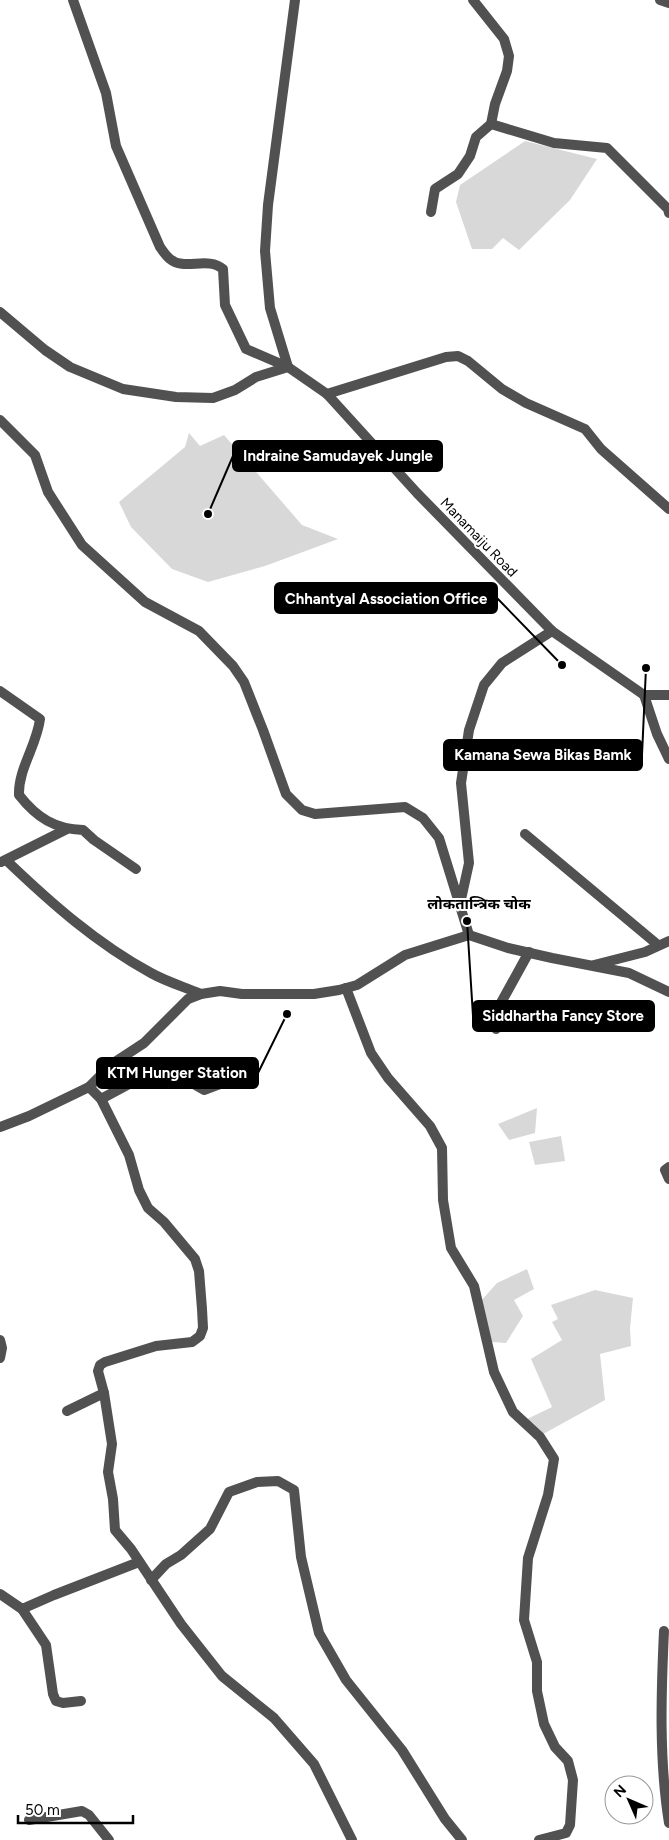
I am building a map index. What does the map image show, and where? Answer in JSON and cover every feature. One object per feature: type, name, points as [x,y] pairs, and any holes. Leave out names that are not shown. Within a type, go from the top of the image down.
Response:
[{"type":"street","name":"Manamaiju Road","points":[[73,0],[106,94],[116,146],[160,247],[170,260],[187,264],[210,263],[218,265],[223,269],[225,305],[246,349],[288,367],[327,394],[417,493],[552,630],[644,695]]},
{"type":"street","points":[[0,312],[45,350],[70,367],[123,388],[176,397],[213,398],[235,390],[256,377],[288,367],[270,308],[265,250],[268,205],[295,0]]},
{"type":"street","points":[[431,212],[435,189],[458,174],[470,156],[476,137],[491,124],[495,104],[507,71],[509,56],[504,39],[473,0]]},
{"type":"street","points":[[660,0],[669,3]]},
{"type":"street","points":[[491,124],[554,143],[607,148],[668,209],[669,213]]},
{"type":"street","points":[[327,394],[446,357],[458,356],[468,361],[502,389],[526,402],[585,428],[601,449],[669,509]]},
{"type":"street","points":[[0,420],[34,455],[48,492],[82,544],[145,602],[199,631],[233,666],[247,690],[286,794],[302,810],[315,814],[405,807],[423,818],[439,838],[469,935]]},
{"type":"street","points":[[460,906],[469,863],[461,783],[469,730],[484,686],[502,663],[552,630]]},
{"type":"street","points":[[0,691],[40,719],[38,734],[18,783],[19,795],[42,819],[67,829],[83,830],[94,840],[136,869]]},
{"type":"street","points":[[669,695],[644,695],[657,734],[669,759]]},
{"type":"street","points":[[67,829],[3,861],[69,919],[104,943],[152,974],[201,994]]},
{"type":"street","points":[[525,834],[658,945]]},
{"type":"street","points":[[0,1127],[29,1116],[88,1087],[112,1064],[144,1042],[188,999],[201,994],[220,992],[242,994],[314,994],[346,988],[358,985],[405,954],[469,935],[508,948],[629,973],[669,992]]},
{"type":"street","points":[[590,966],[645,952],[669,941]]},
{"type":"street","points":[[496,1030],[497,1010],[529,952]]},
{"type":"street","points":[[346,988],[371,1053],[388,1078],[430,1126],[442,1148],[443,1200],[451,1248],[474,1286],[494,1372],[513,1412],[540,1437],[554,1459],[548,1495],[528,1558],[524,1620],[537,1662],[537,1691],[544,1724],[555,1748],[568,1761],[573,1780],[570,1825],[566,1833],[540,1840]]},
{"type":"street","points":[[100,1099],[142,1077],[171,1071],[204,1090],[236,1078]]},
{"type":"street","points":[[88,1087],[100,1099],[129,1155],[138,1190],[148,1208],[164,1222],[195,1259],[199,1271],[203,1328],[200,1336],[192,1342],[156,1346],[104,1362],[100,1366],[98,1371],[104,1393],[112,1444],[108,1472],[113,1499],[115,1530],[131,1549],[181,1624],[222,1676],[274,1718],[314,1764],[352,1840]]},
{"type":"street","points":[[669,1167],[665,1170],[669,1179]]},
{"type":"street","points":[[0,1340],[2,1348],[0,1358]]},
{"type":"street","points":[[67,1411],[104,1393]]},
{"type":"street","points":[[151,1580],[166,1564],[181,1555],[210,1529],[230,1492],[257,1482],[278,1481],[294,1490],[302,1557],[319,1633],[346,1680],[402,1750],[445,1819],[462,1840]]},
{"type":"street","points":[[22,1609],[139,1562]]},
{"type":"street","points":[[0,1594],[22,1609],[46,1645],[52,1694],[56,1701],[81,1701]]},
{"type":"street","points":[[664,1632],[662,1734],[665,1798],[669,1823]]},
{"type":"street","points":[[29,1820],[82,1811],[89,1815],[109,1840]]},
{"type":"shaded area","points":[[525,141],[597,159],[570,200],[519,250],[503,238],[492,249],[472,249],[456,202],[460,185]]},
{"type":"shaded area","points":[[189,433],[200,446],[224,435],[302,525],[338,539],[265,566],[208,582],[172,569],[131,527],[119,502],[185,447]]},
{"type":"shaded area","points":[[537,1108],[535,1133],[509,1140],[498,1124]]},
{"type":"shaded area","points":[[561,1136],[565,1161],[535,1165],[529,1142]]},
{"type":"shaded area","points":[[527,1269],[534,1289],[514,1300],[523,1316],[506,1343],[492,1342],[480,1302],[497,1283]]},
{"type":"shaded area","points":[[595,1290],[633,1298],[630,1328],[631,1346],[600,1354],[605,1400],[534,1439],[521,1422],[552,1407],[531,1359],[562,1340],[552,1322],[558,1319],[551,1305]]},
{"type":"place","name":"Indraine Samudayek Jungle","points":[[208,514]]},
{"type":"place","name":"Chhantyal Association Office","points":[[562,665]]},
{"type":"place","name":"Kamana Sewa Bikas Bamk","points":[[646,668]]},
{"type":"place","name":"Siddhartha Fancy Store","points":[[467,921]]},
{"type":"place","name":"KTM Hunger Station","points":[[287,1014]]},
{"type":"district","name":"लोकतान्त्रिक चोक","points":[[479,904]]}]
